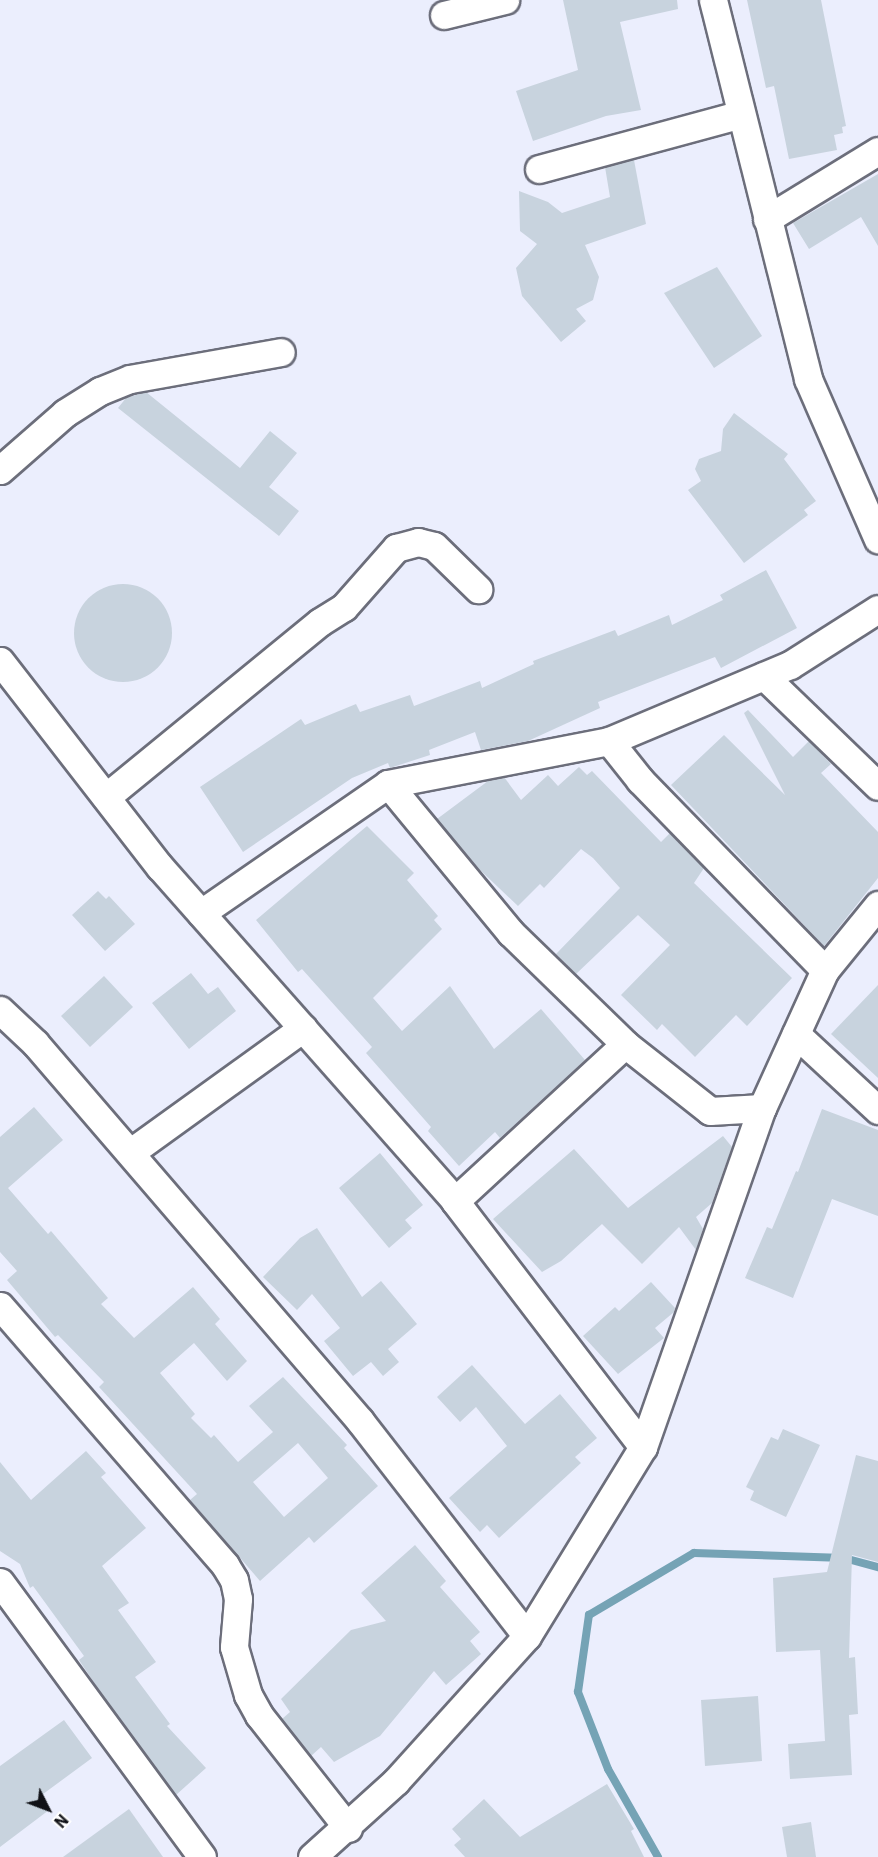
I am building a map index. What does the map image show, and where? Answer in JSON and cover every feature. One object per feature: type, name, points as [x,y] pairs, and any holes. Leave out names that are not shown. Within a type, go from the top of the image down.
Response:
[{"type":"street","points":[[444,15],[505,0]]},
{"type":"street","points":[[713,0],[808,379],[878,539]]},
{"type":"street","points":[[539,169],[741,114]]},
{"type":"street","points":[[767,219],[878,151]]},
{"type":"street","points":[[0,470],[65,413],[100,391],[130,379],[281,352]]},
{"type":"street","points":[[106,797],[320,622],[344,607],[396,548],[418,542],[434,546],[478,588]]},
{"type":"street","points":[[201,913],[388,784],[609,741],[790,665],[878,609]]},
{"type":"street","points":[[0,661],[106,797],[201,913],[455,1201],[643,1447]]},
{"type":"street","points":[[764,676],[878,786]]},
{"type":"street","points":[[609,741],[640,780],[825,970]]},
{"type":"street","points":[[388,784],[511,933],[625,1044],[710,1111],[762,1108]]},
{"type":"street","points":[[312,1857],[348,1828],[396,1781],[527,1636],[643,1447],[762,1108],[825,970],[878,905]]},
{"type":"street","points":[[0,1010],[35,1043],[131,1152],[360,1421],[527,1636]]},
{"type":"street","points":[[131,1152],[303,1028]]},
{"type":"street","points":[[796,1034],[878,1110]]},
{"type":"street","points":[[455,1201],[625,1044]]},
{"type":"street","points":[[0,1306],[225,1565],[238,1599],[234,1647],[248,1695],[259,1715],[348,1828]]},
{"type":"street","points":[[0,1582],[202,1857]]},
{"type":"building","points":[[563,0],[677,0],[678,9],[620,22],[641,110],[606,116],[533,141],[516,91],[578,70]]},
{"type":"building","points":[[747,0],[821,0],[846,126],[842,127],[843,133],[834,135],[837,150],[789,159],[774,86],[766,88]]},
{"type":"building","points":[[634,160],[646,224],[585,245],[599,277],[593,300],[576,309],[586,321],[561,342],[522,296],[516,268],[537,244],[520,231],[519,191],[548,202],[562,213],[610,197],[605,167]]},
{"type":"building","points":[[878,174],[878,246],[861,217],[809,249],[793,223]]},
{"type":"building","points":[[717,267],[762,336],[714,368],[664,293]]},
{"type":"building","points":[[146,392],[240,468],[270,431],[297,453],[269,487],[299,511],[279,536],[118,408],[126,398]]},
{"type":"building","points":[[734,413],[788,454],[784,459],[816,501],[804,510],[808,515],[744,563],[688,490],[701,481],[695,469],[699,459],[721,451],[723,429]]},
{"type":"building","points":[[766,570],[797,628],[721,668],[715,657],[598,702],[600,708],[528,741],[481,750],[475,732],[429,750],[430,755],[390,768],[388,763],[352,778],[243,852],[200,787],[301,719],[305,725],[356,704],[360,712],[410,695],[414,706],[480,681],[482,688],[534,664],[533,661],[615,630],[618,636],[669,615],[672,625],[723,600],[720,595]]},
{"type":"building","points":[[123,584],[142,588],[158,598],[168,614],[172,633],[168,652],[158,668],[142,678],[123,682],[104,678],[88,668],[78,652],[74,633],[78,614],[88,598],[104,588]]},
{"type":"building","points":[[748,710],[793,757],[809,741],[831,764],[821,773],[878,832],[878,878],[824,946],[671,785],[724,735],[785,795],[744,713]]},
{"type":"building","points":[[579,767],[587,775],[592,771],[661,842],[670,833],[704,868],[694,883],[792,978],[747,1026],[736,1015],[695,1057],[662,1024],[657,1030],[621,995],[670,945],[638,915],[576,974],[556,954],[620,888],[593,858],[581,849],[544,888],[540,884],[518,906],[478,868],[437,819],[488,781],[504,777],[521,800],[548,775],[558,786]]},
{"type":"building","points":[[367,826],[414,873],[407,880],[438,916],[434,920],[442,929],[373,998],[402,1031],[450,986],[494,1049],[541,1009],[585,1060],[500,1138],[495,1132],[459,1166],[428,1131],[431,1127],[366,1053],[372,1047],[302,969],[298,972],[256,920]]},
{"type":"building","points":[[98,891],[106,899],[109,896],[135,924],[105,951],[72,915]]},
{"type":"building","points":[[191,973],[208,994],[218,987],[236,1011],[189,1049],[152,1003]]},
{"type":"building","points":[[104,976],[133,1007],[90,1047],[61,1016]]},
{"type":"building","points":[[878,985],[878,1078],[831,1034]]},
{"type":"building","points":[[34,1107],[63,1140],[8,1188],[48,1234],[51,1231],[108,1298],[101,1304],[134,1338],[193,1287],[220,1319],[215,1324],[247,1361],[227,1381],[194,1343],[160,1373],[195,1414],[191,1418],[211,1438],[214,1435],[238,1462],[273,1432],[249,1406],[283,1377],[347,1445],[344,1448],[378,1486],[314,1543],[309,1537],[260,1581],[190,1500],[197,1494],[99,1387],[104,1382],[58,1335],[55,1337],[7,1280],[17,1271],[0,1252],[0,1137]],"holes":[[[298,1443],[328,1478],[284,1517],[253,1482]]]},
{"type":"building","points":[[822,1109],[878,1130],[878,1216],[832,1199],[793,1298],[745,1278],[767,1227],[772,1229],[796,1171],[798,1172]]},
{"type":"building","points":[[723,1136],[732,1147],[712,1203],[696,1217],[703,1229],[696,1250],[679,1227],[642,1264],[602,1224],[561,1261],[542,1272],[493,1219],[574,1149],[628,1208]]},
{"type":"building","points":[[380,1153],[423,1205],[405,1220],[412,1228],[389,1248],[339,1188]]},
{"type":"building","points":[[317,1228],[362,1297],[381,1281],[417,1324],[388,1349],[399,1362],[383,1376],[371,1362],[353,1376],[324,1341],[340,1328],[312,1294],[297,1310],[263,1277],[300,1238]]},
{"type":"building","points":[[651,1282],[675,1308],[674,1312],[655,1328],[664,1338],[618,1374],[583,1336],[615,1307],[619,1311]]},
{"type":"building","points":[[472,1365],[525,1424],[560,1394],[597,1438],[575,1457],[581,1463],[499,1538],[487,1525],[480,1532],[449,1498],[507,1446],[476,1407],[460,1422],[437,1397]]},
{"type":"building","points":[[783,1429],[820,1445],[786,1517],[750,1500],[754,1491],[746,1487],[771,1437],[778,1440]]},
{"type":"building","points":[[86,1451],[106,1473],[101,1477],[146,1528],[102,1566],[129,1603],[118,1610],[156,1662],[135,1677],[170,1724],[167,1726],[206,1768],[176,1795],[79,1660],[84,1656],[33,1586],[30,1588],[20,1564],[0,1551],[0,1462],[31,1500]]},
{"type":"building","points":[[856,1455],[878,1461],[878,1562],[852,1555],[849,1658],[855,1657],[858,1714],[849,1715],[852,1775],[790,1779],[788,1744],[825,1741],[820,1650],[776,1652],[773,1578],[827,1572]]},
{"type":"building","points":[[415,1545],[446,1581],[440,1587],[480,1632],[470,1641],[481,1654],[446,1685],[434,1671],[380,1736],[334,1762],[321,1747],[311,1756],[282,1719],[290,1712],[281,1699],[351,1630],[386,1621],[361,1593]]},
{"type":"building","points":[[758,1696],[762,1761],[705,1766],[701,1700]]},
{"type":"building","points":[[64,1720],[92,1758],[39,1797],[49,1810],[0,1847],[0,1766]]},
{"type":"building","points":[[607,1784],[634,1829],[631,1831],[644,1857],[465,1857],[454,1845],[461,1839],[452,1829],[484,1799],[520,1837]]},
{"type":"building","points":[[129,1809],[163,1857],[63,1857]]},
{"type":"building","points":[[811,1822],[816,1857],[787,1857],[782,1827]]},
{"type":"waterway","points":[[658,1857],[608,1769],[578,1692],[589,1615],[694,1553],[844,1558],[878,1567]]}]
